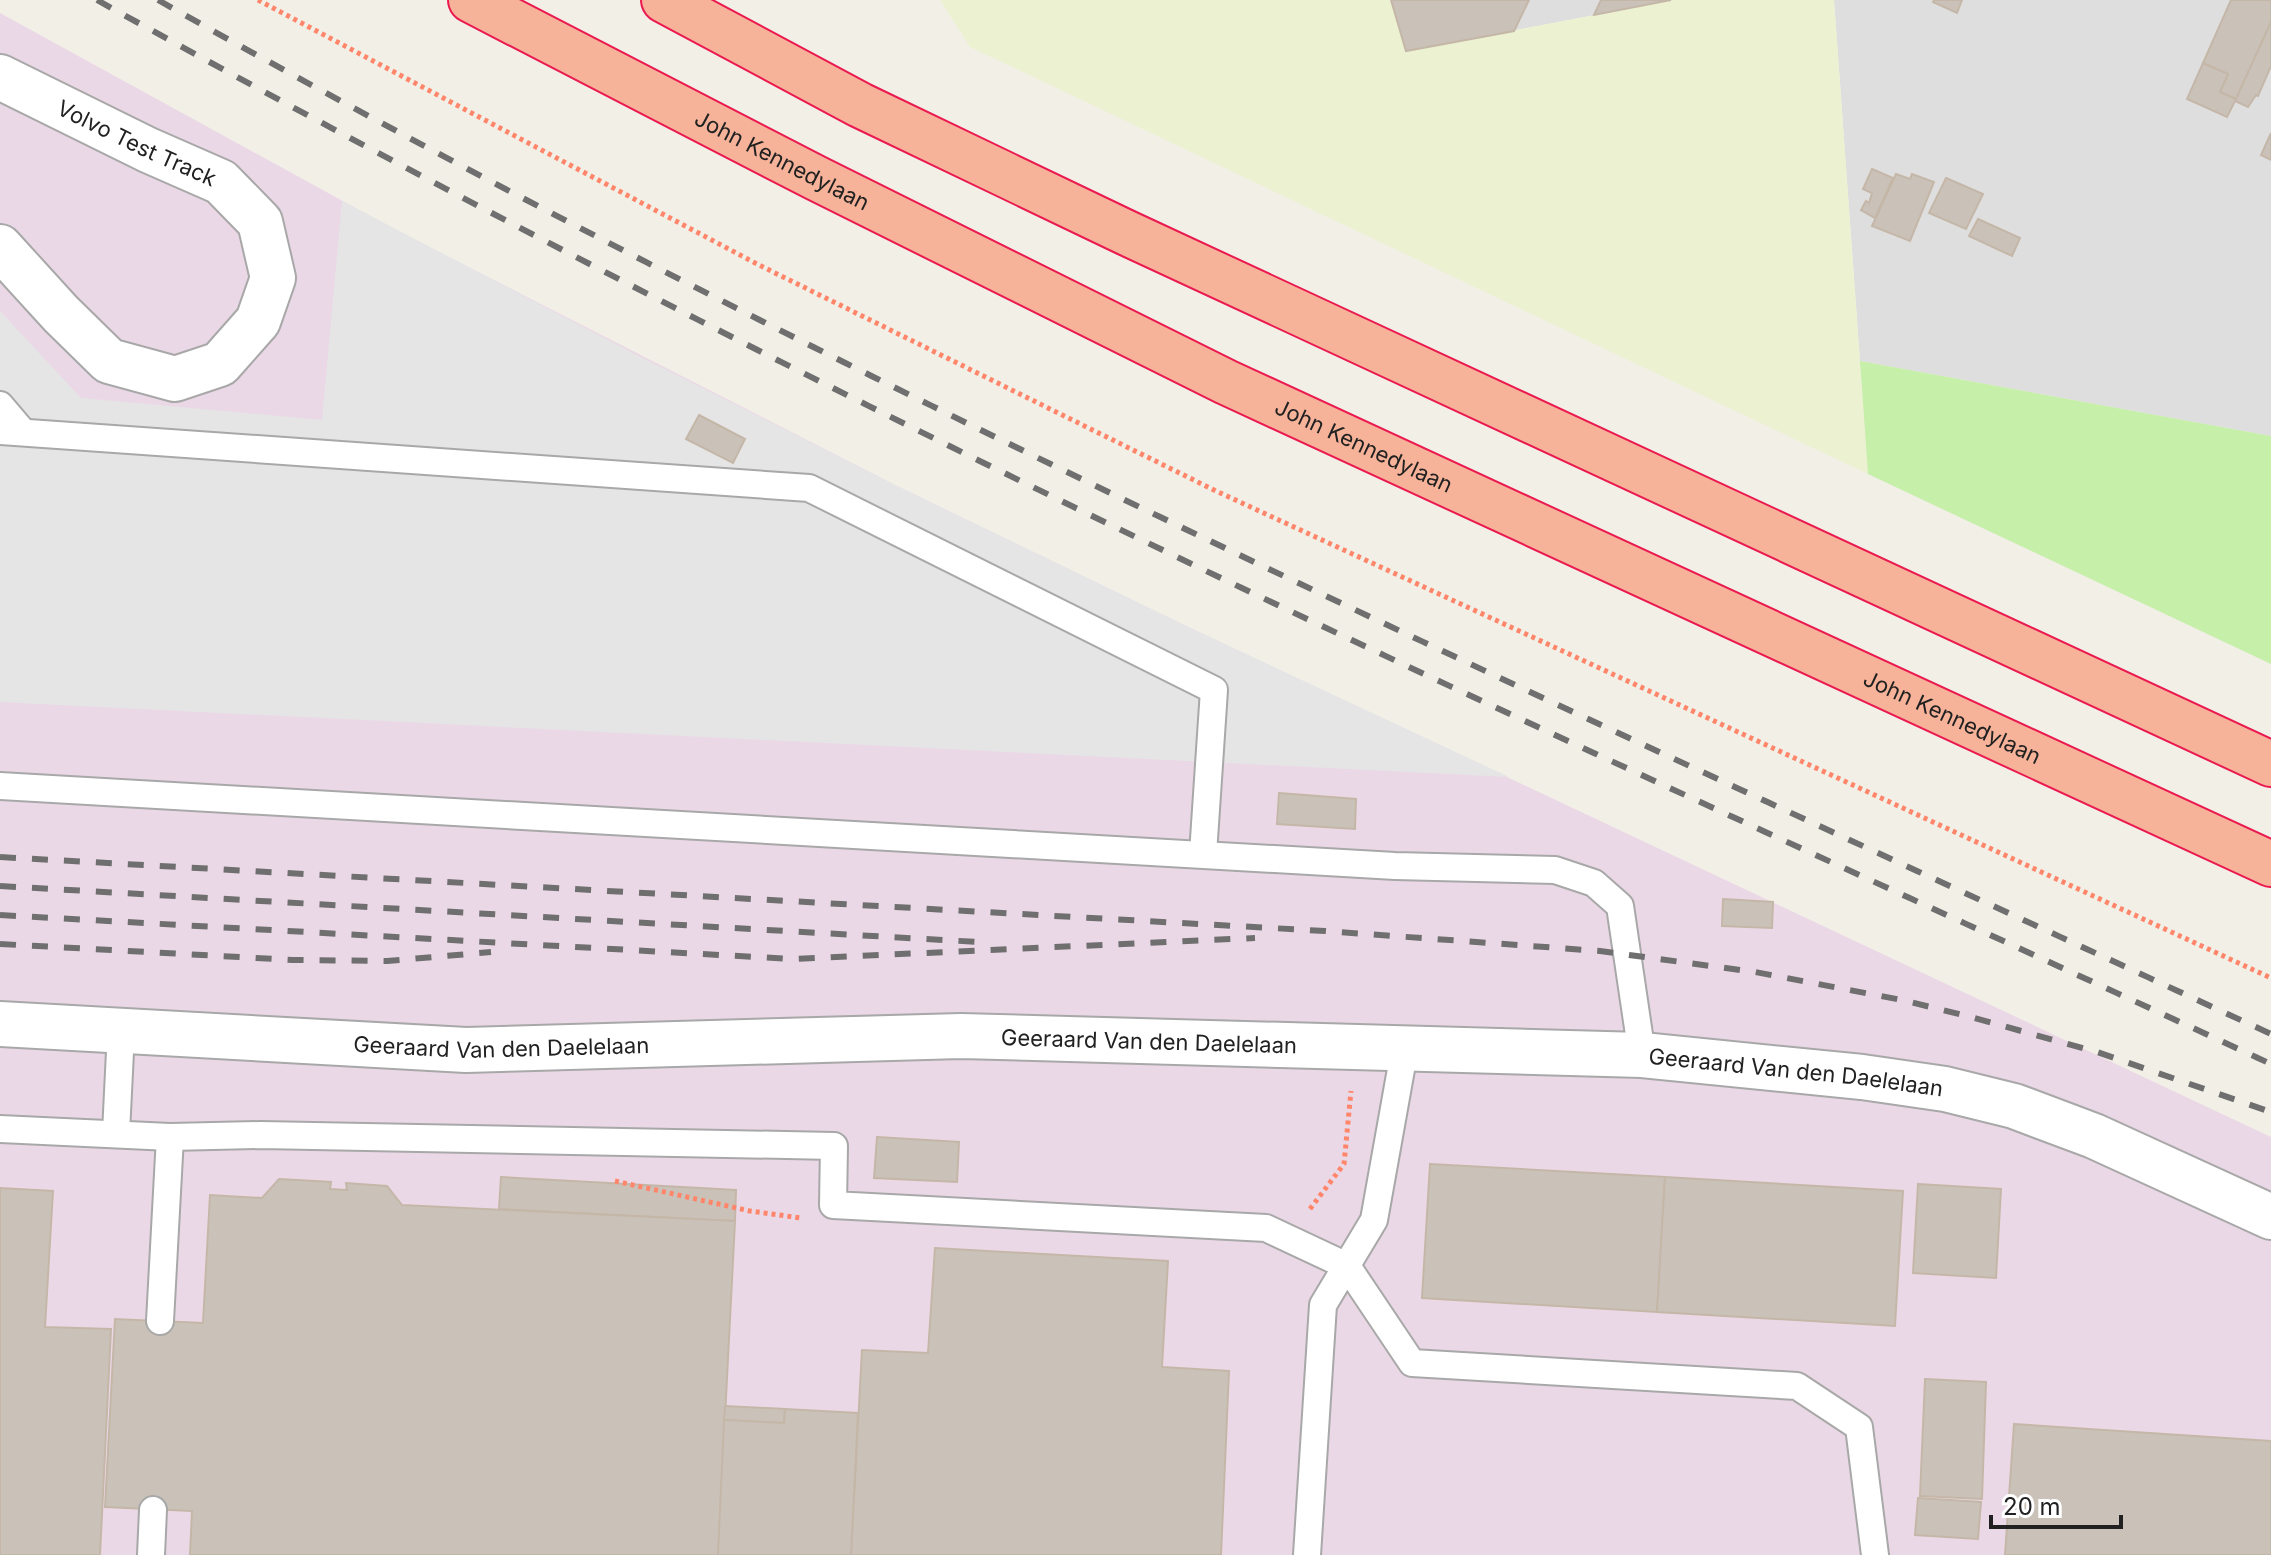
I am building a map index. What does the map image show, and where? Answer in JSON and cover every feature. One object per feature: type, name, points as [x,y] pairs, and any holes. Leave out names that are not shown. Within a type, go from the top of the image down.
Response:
[{"type":"highway","name":"John Kennedylaan","points":[[471,0],[816,178],[1226,382],[2271,864]]},
{"type":"highway","points":[[664,0],[860,105],[1155,246],[2271,764]]},
{"type":"street","name":"Volvo Test Track","points":[[0,77],[148,150],[221,182],[260,222],[273,278],[258,321],[220,364],[175,379],[109,361],[0,247]]},
{"type":"street","name":"Geeraard Van den Daelelaan","points":[[0,1024],[466,1050],[961,1036],[1642,1055],[1862,1077],[1945,1089],[2014,1106],[2094,1136],[2271,1217]]},
{"type":"lane","points":[[0,405],[11,431],[809,488],[1214,690],[1203,854]]},
{"type":"lane","points":[[0,786],[1395,866],[1555,870],[1594,883],[1620,906],[1642,1055]]},
{"type":"lane","points":[[116,1133],[121,1031]]},
{"type":"lane","points":[[1307,1555],[1323,1305],[1374,1220],[1405,1047]]},
{"type":"lane","points":[[0,1129],[170,1137],[277,1135],[834,1146],[833,1205],[1266,1228],[1347,1266],[1412,1363],[1797,1386],[1859,1427],[1875,1555]]},
{"type":"lane","points":[[160,1321],[170,1137]]},
{"type":"lane","points":[[151,1555],[153,1510]]},
{"type":"path","points":[[258,0],[759,265],[1216,491],[2271,978]]},
{"type":"path","points":[[1288,1238],[1344,1164],[1348,1146]]},
{"type":"path","points":[[605,1180],[750,1211],[810,1219]]},
{"type":"shaded area","points":[[1391,0],[1674,0],[1406,51]]},
{"type":"shaded area","points":[[1834,0],[2271,0],[2271,436],[1860,361]]},
{"type":"shaded area","points":[[0,13],[392,228],[895,485],[1182,624],[2271,1137],[2271,1555],[0,1555]]},
{"type":"shaded area","points":[[342,201],[895,485],[1509,777],[0,702],[0,311],[81,398],[322,420]]},
{"type":"green space","points":[[940,0],[1391,0],[1406,51],[1674,0],[1834,0],[1868,474],[970,47]]},
{"type":"green space","points":[[1860,361],[2271,436],[2271,664],[1868,474]]},
{"type":"building","points":[[1391,0],[1529,0],[1514,31],[1406,51]]},
{"type":"building","points":[[1601,0],[1671,0],[1594,15]]},
{"type":"building","points":[[1934,0],[1962,0],[1957,13]]},
{"type":"building","points":[[2231,0],[2271,0],[2271,22],[2236,99],[2220,92],[2228,74],[2203,63]]},
{"type":"building","points":[[2271,22],[2271,66],[2258,96],[2248,107],[2235,101]]},
{"type":"building","points":[[2203,63],[2228,74],[2220,92],[2236,99],[2227,117],[2187,99]]},
{"type":"building","points":[[2271,133],[2271,160],[2261,155]]},
{"type":"building","points":[[1872,169],[1893,178],[1875,218],[1861,210],[1866,201],[1869,203],[1872,193],[1863,189]]},
{"type":"building","points":[[1896,174],[1910,179],[1912,174],[1934,182],[1910,241],[1872,226]]},
{"type":"building","points":[[1946,178],[1983,194],[1966,229],[1929,213]]},
{"type":"building","points":[[1978,219],[2020,238],[2012,256],[1969,236]]},
{"type":"building","points":[[699,415],[745,439],[733,463],[686,439]]},
{"type":"building","points":[[1279,793],[1356,799],[1355,829],[1277,824]]},
{"type":"building","points":[[1723,899],[1773,902],[1772,928],[1722,926]]},
{"type":"building","points":[[877,1137],[959,1142],[957,1182],[874,1178]]},
{"type":"building","points":[[1430,1164],[1665,1177],[1657,1312],[1422,1298]]},
{"type":"building","points":[[501,1177],[736,1190],[735,1221],[499,1209]]},
{"type":"building","points":[[1665,1177],[1903,1191],[1895,1326],[1657,1312]]},
{"type":"building","points":[[279,1179],[331,1182],[330,1189],[347,1190],[346,1183],[387,1186],[402,1205],[735,1221],[718,1555],[190,1555],[192,1511],[105,1507],[115,1319],[203,1323],[210,1195],[262,1198]]},
{"type":"building","points":[[1918,1184],[2001,1189],[1996,1278],[1913,1273]]},
{"type":"building","points":[[0,1188],[53,1191],[45,1327],[111,1329],[100,1555],[0,1555]]},
{"type":"building","points":[[935,1248],[1168,1261],[1162,1367],[1229,1371],[1221,1555],[851,1555],[862,1350],[928,1353]]},
{"type":"building","points":[[1925,1379],[1986,1382],[1982,1499],[1920,1496]]},
{"type":"building","points":[[725,1406],[785,1409],[784,1423],[724,1420]]},
{"type":"building","points":[[785,1409],[858,1413],[851,1555],[718,1555],[724,1420],[784,1423]]},
{"type":"building","points":[[2014,1424],[2271,1441],[2271,1555],[2005,1555]]},
{"type":"building","points":[[1918,1498],[1981,1502],[1978,1539],[1915,1535]]},
{"type":"railway","points":[[97,0],[507,221],[783,363],[1060,500],[1467,694],[2271,1064]]},
{"type":"railway","points":[[158,0],[416,141],[677,278],[939,410],[1470,664],[2271,1034]]},
{"type":"railway","points":[[0,857],[1325,931],[1600,951],[1755,972],[1902,1000],[2097,1052],[2271,1112]]},
{"type":"railway","points":[[0,886],[978,942]]},
{"type":"railway","points":[[0,915],[792,959],[1255,938]]},
{"type":"railway","points":[[0,944],[293,960],[387,961],[491,952]]}]
